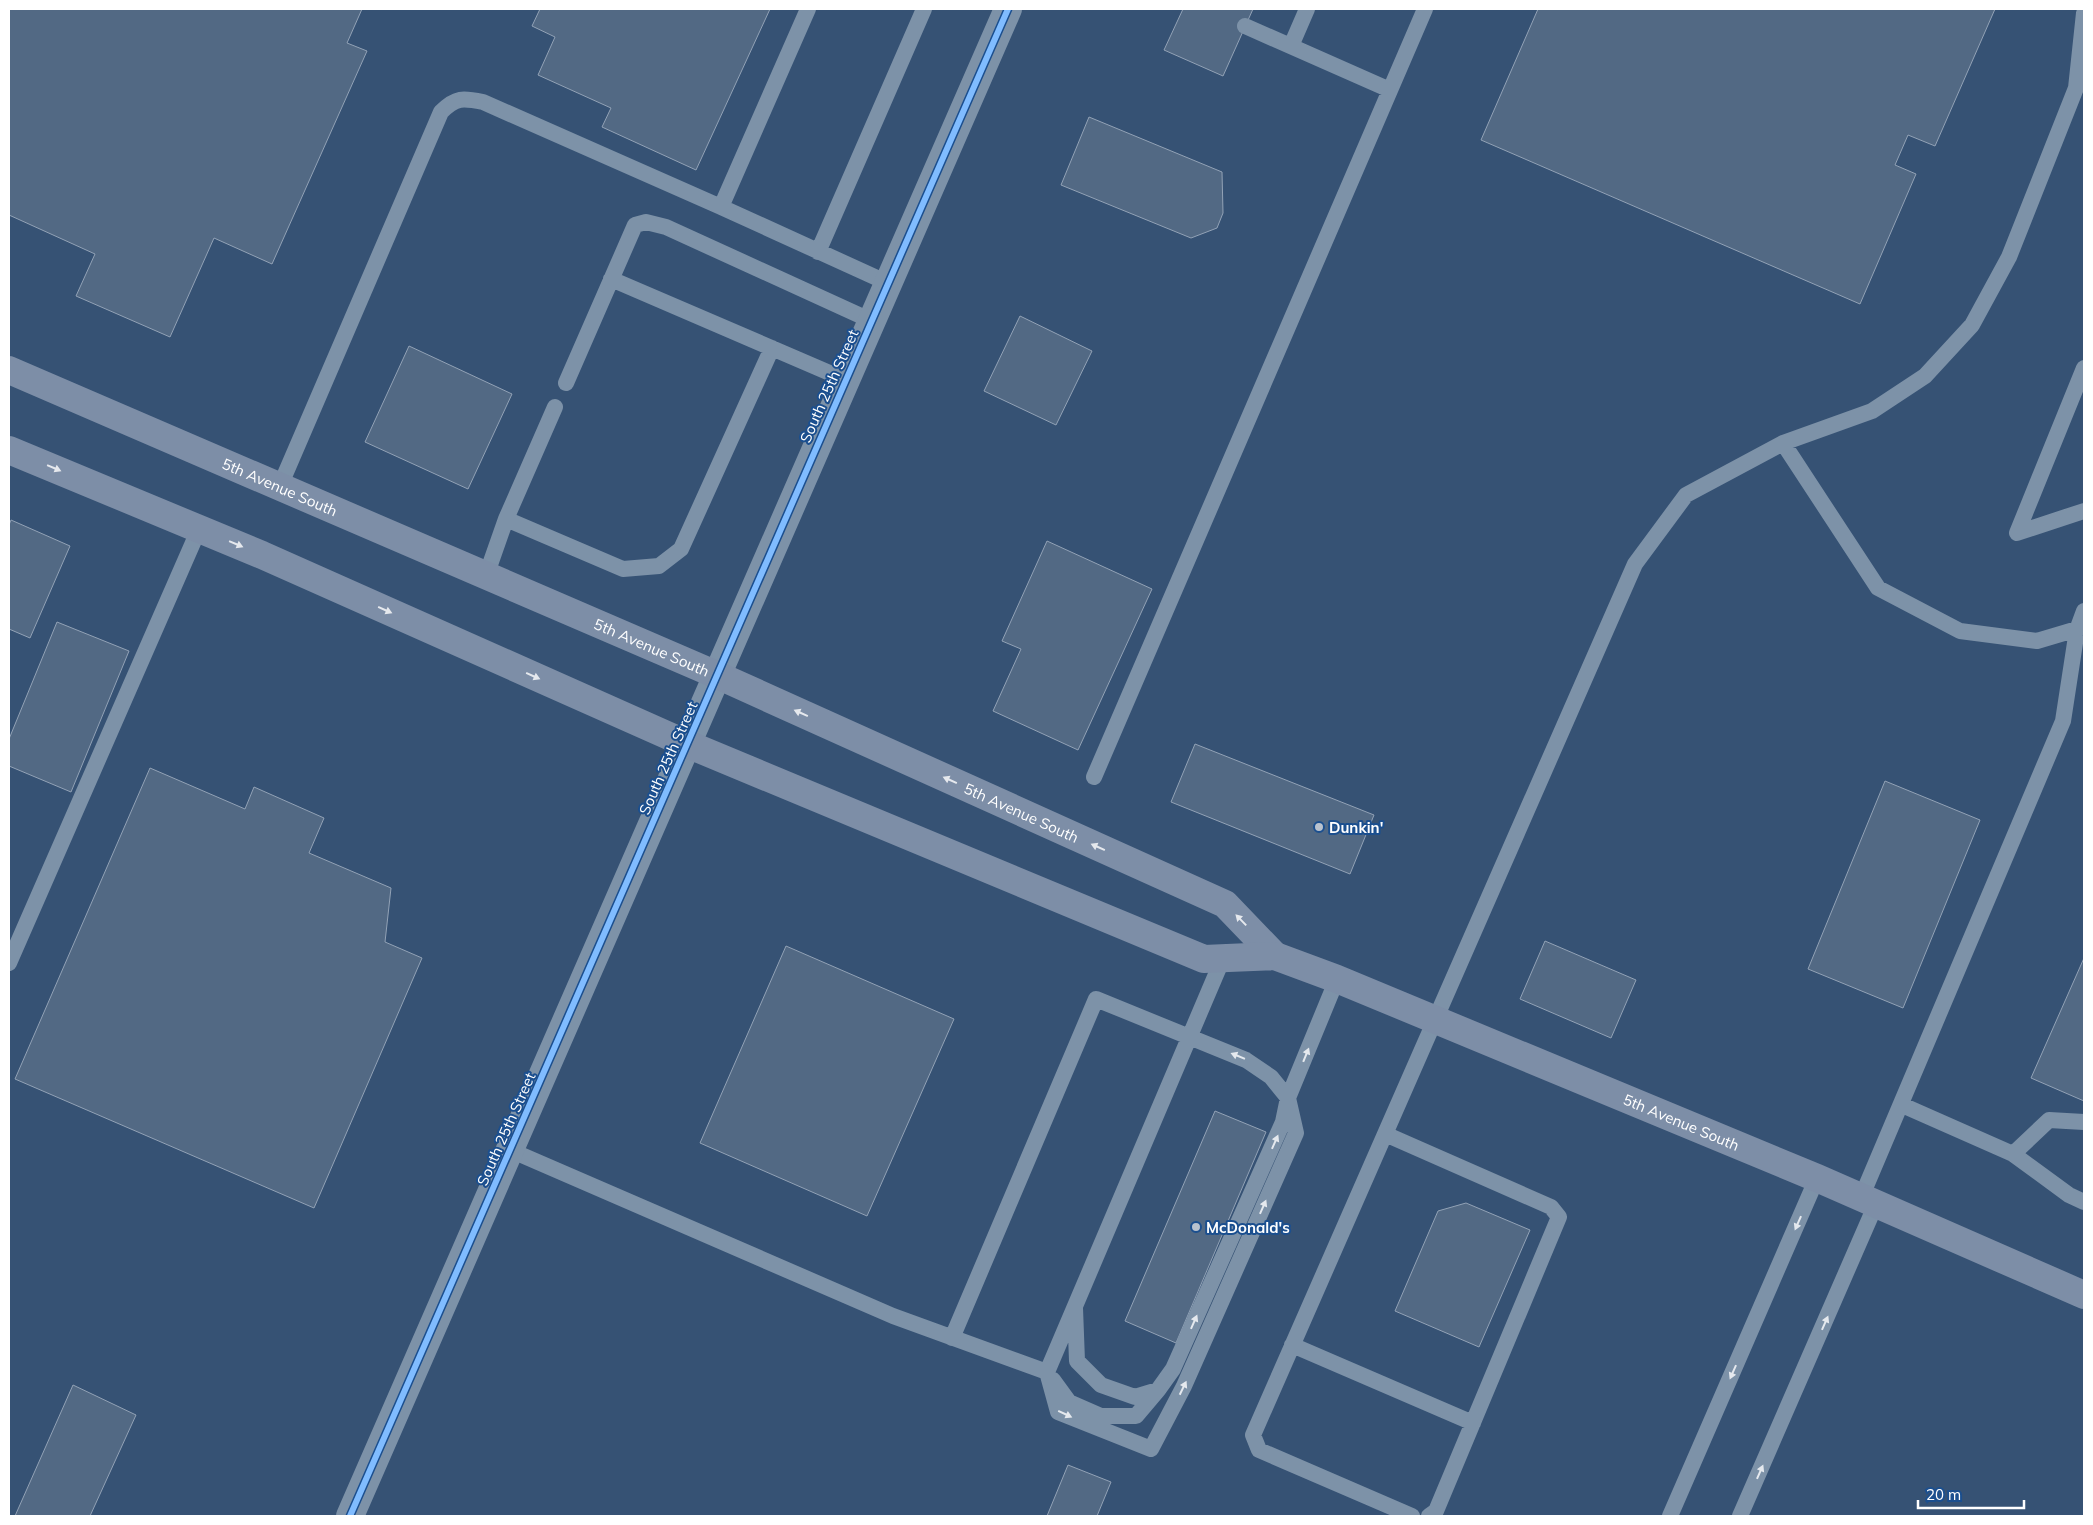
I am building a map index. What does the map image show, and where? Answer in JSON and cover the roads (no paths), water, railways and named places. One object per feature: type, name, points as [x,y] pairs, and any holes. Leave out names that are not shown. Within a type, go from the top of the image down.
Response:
[{"type":"main road","name":"5th Avenue South","points":[[9,370],[717,675],[1225,904],[1275,956]]},
{"type":"main road","name":"5th Avenue South","points":[[9,450],[199,529],[687,744],[1204,959],[1275,956],[1337,979],[1817,1178],[2084,1295]]},
{"type":"street","name":"South 25th Street","points":[[350,1516],[1008,9]]},
{"type":"lane","points":[[721,207],[808,9]]},
{"type":"lane","points":[[818,252],[924,9]]},
{"type":"lane","points":[[1291,46],[1307,9]]},
{"type":"lane","points":[[1094,777],[1425,9]]},
{"type":"lane","points":[[1412,1516],[1259,1450],[1253,1435],[1635,564],[1686,495],[1784,443],[1872,411],[1925,376],[1972,325],[2009,257],[2076,88],[2084,13]]},
{"type":"lane","points":[[1245,26],[1390,90]]},
{"type":"lane","points":[[280,486],[442,112],[452,101],[467,99],[483,102],[721,207],[888,284]]},
{"type":"lane","points":[[566,383],[635,225],[646,222],[666,227],[872,321]]},
{"type":"lane","points":[[611,279],[846,380]]},
{"type":"lane","points":[[506,519],[623,569],[659,566],[681,549],[772,348]]},
{"type":"lane","points":[[2084,368],[2016,533],[2084,511]]},
{"type":"lane","points":[[486,576],[506,519],[555,407]]},
{"type":"lane","points":[[1784,443],[1878,588],[1960,631],[2037,641],[2080,628]]},
{"type":"lane","points":[[9,963],[199,529]]},
{"type":"lane","points":[[1740,1516],[1869,1201],[1902,1105],[2062,721],[2084,611]]},
{"type":"lane","points":[[952,1338],[1096,999],[1191,1037],[1246,1060],[1271,1077],[1288,1098],[1296,1133],[1184,1386],[1151,1449],[1058,1412],[1047,1372],[1191,1037],[1223,958]]},
{"type":"lane","points":[[510,1150],[893,1316],[1047,1372],[1068,1402],[1102,1416],[1136,1416],[1173,1369],[1280,1131],[1288,1098],[1337,979]]},
{"type":"lane","points":[[1902,1105],[2012,1154],[2069,1195],[2084,1202]]},
{"type":"lane","points":[[2012,1154],[2049,1120],[2084,1122]]},
{"type":"lane","points":[[1386,1134],[1551,1207],[1559,1217],[1436,1512],[1428,1516]]},
{"type":"lane","points":[[1670,1516],[1817,1178]]},
{"type":"lane","points":[[1075,1308],[1077,1361],[1101,1385],[1135,1397],[1158,1390]]},
{"type":"lane","points":[[1292,1345],[1473,1423]]},
{"type":"place","name":"Dunkin'","points":[[1319,827]]},
{"type":"place","name":"McDonald's","points":[[1196,1227]]}]
